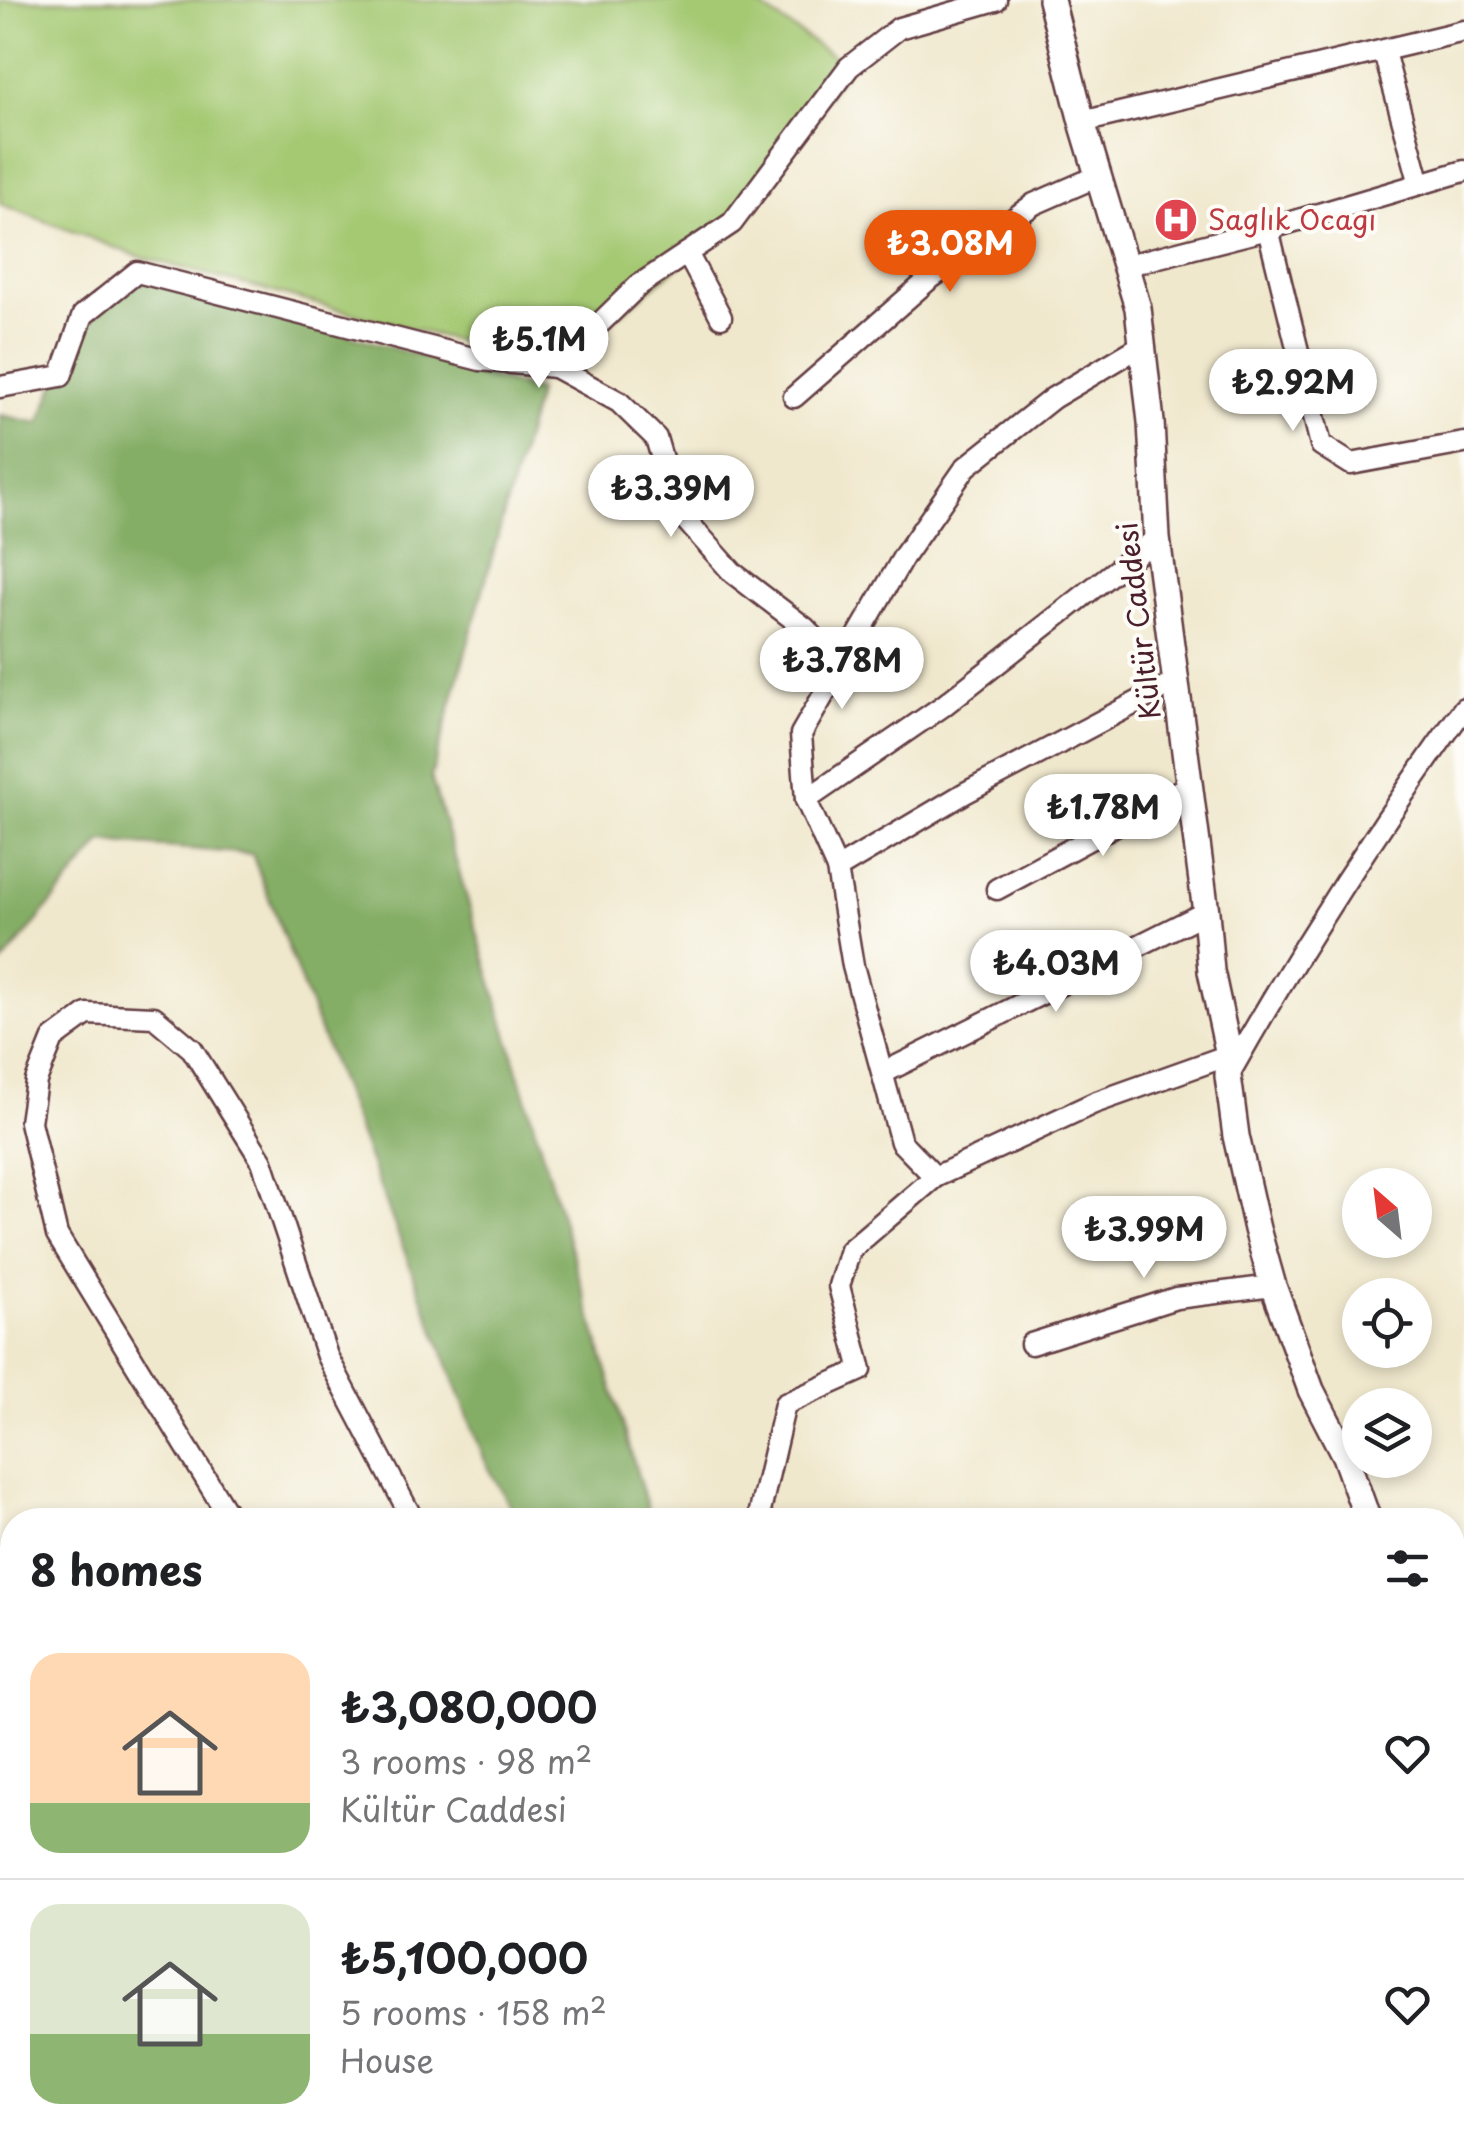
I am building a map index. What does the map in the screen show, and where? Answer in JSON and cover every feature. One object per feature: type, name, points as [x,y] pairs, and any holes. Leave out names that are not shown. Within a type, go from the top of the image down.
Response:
[{"type":"street","points":[[556,367],[638,286],[732,223],[849,68],[899,28],[996,0]]},
{"type":"street","name":"Kültür Caddesi","points":[[1051,0],[1144,344],[1157,538],[1211,971],[1244,1172],[1273,1286],[1311,1390],[1345,1456],[1364,1508]]},
{"type":"street","points":[[1082,122],[1464,31]]},
{"type":"street","points":[[1384,52],[1420,184]]},
{"type":"street","points":[[1124,266],[1268,230],[1464,170]]},
{"type":"street","points":[[794,398],[927,280],[1034,204],[1098,176]]},
{"type":"street","points":[[1268,230],[1321,445],[1352,464],[1464,443]]},
{"type":"street","points":[[687,253],[721,317]]},
{"type":"street","points":[[0,388],[61,376],[83,315],[137,272],[480,360],[556,367],[619,402],[656,438],[677,510],[733,573],[805,628],[841,665]]},
{"type":"street","points":[[935,1177],[902,1142],[853,966],[837,869],[806,800],[801,734],[904,556],[966,467],[1053,398],[1144,344]]},
{"type":"street","points":[[806,800],[943,706],[1157,538]]},
{"type":"street","points":[[837,869],[965,794],[1177,681]]},
{"type":"street","points":[[761,1508],[784,1404],[861,1370],[839,1286],[850,1250],[935,1177],[1094,1103],[1228,1065],[1407,788],[1464,708]]},
{"type":"street","points":[[997,889],[1188,786]]},
{"type":"street","points":[[882,1073],[1206,912]]},
{"type":"street","points":[[223,1508],[57,1235],[30,1122],[36,1081],[53,1039],[86,1014],[154,1017],[192,1049],[262,1162],[327,1356],[406,1508]]},
{"type":"street","points":[[1031,1344],[1176,1298],[1273,1286]]},
{"type":"green space","points":[[0,0],[751,0],[849,67],[732,223],[555,367],[137,256],[0,204]]},
{"type":"green space","points":[[137,272],[538,391],[431,777],[647,1508],[511,1508],[485,1461],[252,854],[102,842],[0,966],[0,415],[39,423],[74,339]]},
{"type":"place","name":"Saglık Ocagı","points":[[1176,220]]}]
